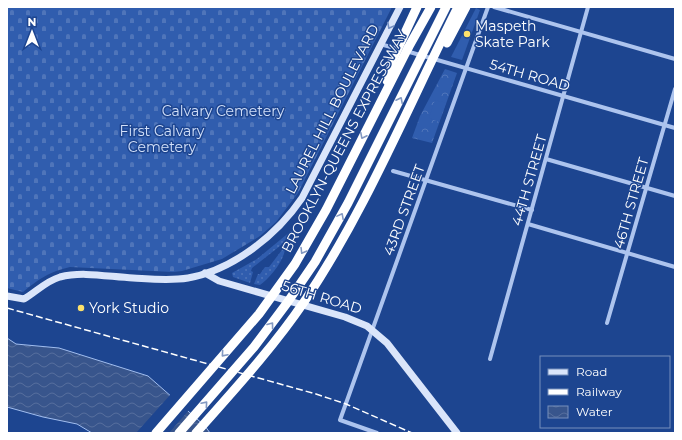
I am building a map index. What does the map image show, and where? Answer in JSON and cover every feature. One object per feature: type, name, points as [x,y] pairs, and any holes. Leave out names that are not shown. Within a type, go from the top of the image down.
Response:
[{"type":"highway","points":[[381,101],[392,61],[417,7]]},
{"type":"highway","points":[[408,48],[425,7]]},
{"type":"highway","name":"BROOKLYN-QUEENS EXPRESSWAY","points":[[156,433],[252,322],[286,277],[321,218],[408,48],[431,7]]},
{"type":"highway","name":"BROOKLYN-QUEENS EXPRESSWAY","points":[[179,433],[254,347],[315,262],[345,209],[446,7]]},
{"type":"highway","points":[[407,114],[458,7]]},
{"type":"highway","points":[[196,433],[257,364],[304,301],[346,232],[407,114],[466,7]]},
{"type":"main road","name":"LAUREL HILL BOULEVARD","points":[[7,296],[24,299],[48,282],[68,276],[85,275],[165,280],[189,278],[205,273],[250,251],[274,232],[289,216],[306,191],[400,7]]},
{"type":"main road","name":"56TH ROAD","points":[[205,273],[219,281],[350,318],[372,329],[387,343],[457,433]]},
{"type":"street","name":"43RD STREET","points":[[377,433],[340,420],[488,7]]},
{"type":"street","points":[[494,7],[675,59]]},
{"type":"street","name":"44TH STREET","points":[[490,359],[588,7]]},
{"type":"street","name":"54TH ROAD","points":[[380,44],[675,128]]},
{"type":"street","name":"46TH STREET","points":[[607,323],[675,89]]},
{"type":"street","points":[[546,159],[675,196]]},
{"type":"street","points":[[393,171],[532,210]]},
{"type":"street","points":[[528,224],[675,268]]},
{"type":"green space","name":"Calvary Cemetery","points":[[7,7],[392,7],[298,193],[276,222],[260,236],[222,259],[182,271],[173,272],[70,267],[45,276],[23,292],[7,288]]},
{"type":"green space","name":"Maspeth Skate Park","points":[[476,8],[480,10],[462,60],[451,57]]},
{"type":"green space","points":[[445,69],[457,73],[432,143],[412,138],[420,116]]},
{"type":"green space","points":[[435,100],[446,103],[439,122],[429,118]]},
{"type":"green space","points":[[291,231],[293,231],[280,246],[252,268],[251,271],[253,272],[250,283],[233,277],[232,273],[257,259]]},
{"type":"green space","points":[[285,246],[283,257],[273,273],[260,285],[254,284],[258,274],[260,274],[265,267],[269,267]]},
{"type":"water","points":[[7,338],[16,344],[59,348],[148,376],[205,426],[210,433],[92,433],[77,424],[43,417],[7,407]]},
{"type":"pier","points":[[171,394],[189,410],[169,433],[136,433]]},
{"type":"railway","points":[[7,308],[316,394],[346,404],[412,433]]},
{"type":"place","name":"Maspeth Skate Park","points":[[467,34]]},
{"type":"place","name":"York Studio","points":[[81,308]]},
{"type":"park label","name":"First Calvary Cemetery","points":[[162,140]]}]
